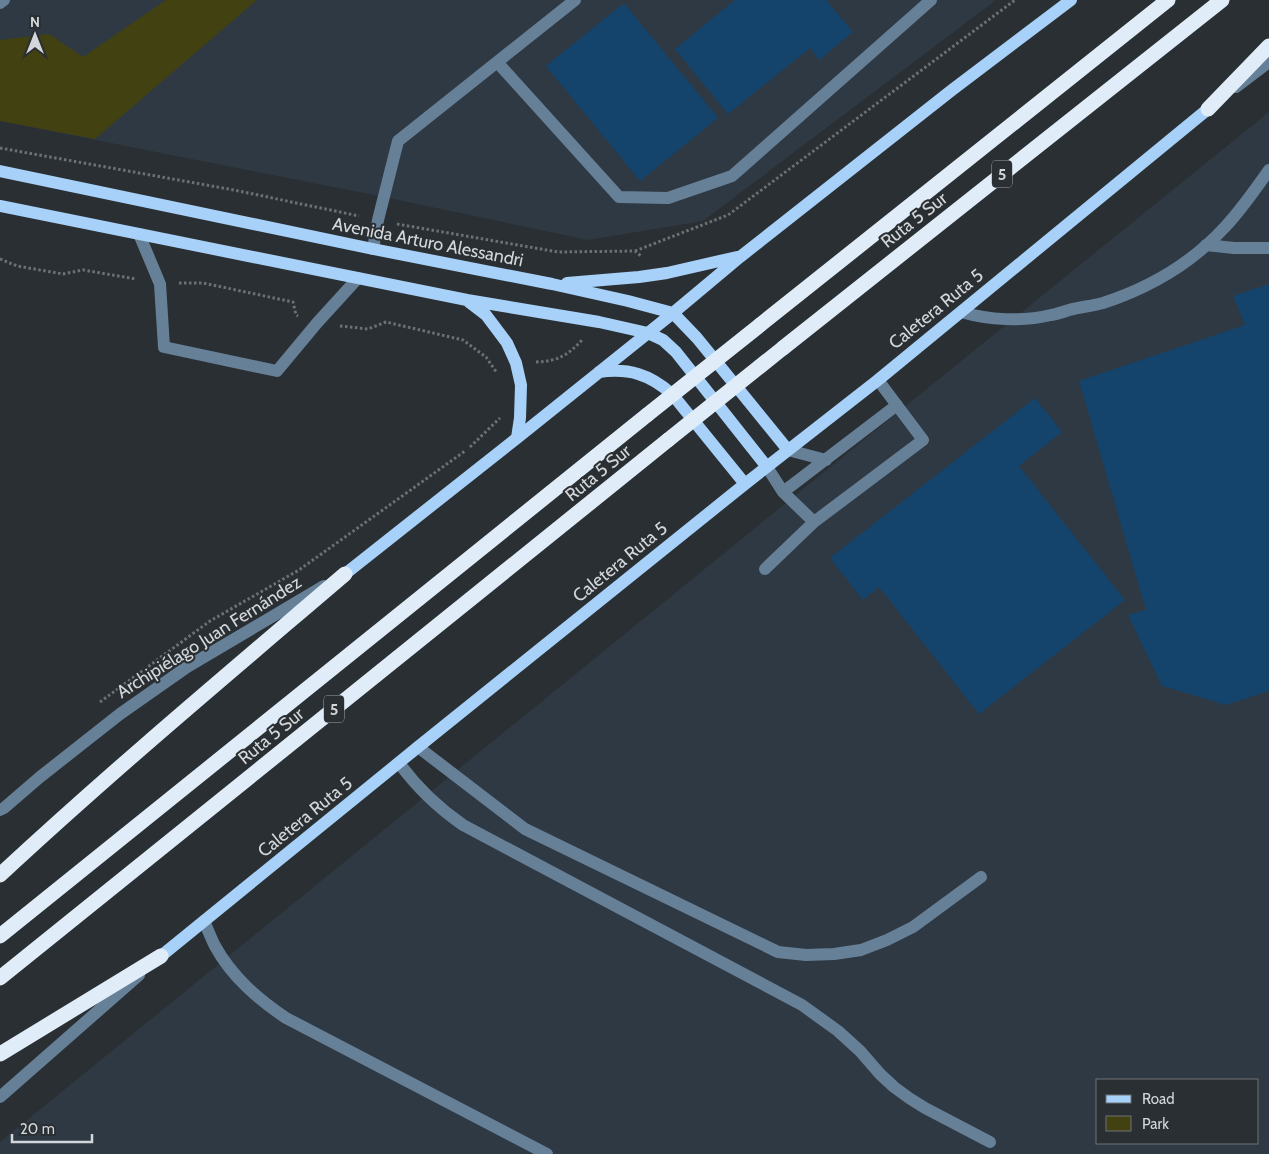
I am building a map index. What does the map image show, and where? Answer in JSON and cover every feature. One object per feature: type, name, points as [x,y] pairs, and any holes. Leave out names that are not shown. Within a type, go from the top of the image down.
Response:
[{"type":"highway","name":"Ruta 5 Sur","points":[[0,936],[647,415],[1168,0]]},
{"type":"highway","name":"Ruta 5 Sur","points":[[0,978],[668,440],[1222,0]]},
{"type":"highway","points":[[1208,109],[1269,46]]},
{"type":"highway","points":[[0,875],[186,709],[345,574]]},
{"type":"highway","points":[[0,1054],[161,956]]},
{"type":"main road","points":[[345,574],[673,313],[740,257],[952,90],[1071,0]]},
{"type":"main road","name":"Caletera Ruta 5","points":[[161,956],[398,763],[878,380],[1208,109]]},
{"type":"main road","name":"Avenida Arturo Alessandri","points":[[0,171],[373,249],[552,284],[673,313]]},
{"type":"main road","points":[[0,206],[467,300],[599,322],[648,333],[663,340],[676,352],[767,467]]},
{"type":"main road","points":[[552,284],[606,281],[667,273],[740,257]]},
{"type":"main road","points":[[467,300],[486,315],[507,343],[516,362],[521,385],[517,438]]},
{"type":"main road","points":[[673,313],[697,338],[788,450]]},
{"type":"main road","points":[[599,372],[620,370],[634,372],[648,377],[661,385],[672,394],[746,484]]},
{"type":"street","points":[[0,3],[4,0]]},
{"type":"street","points":[[373,249],[378,220],[398,141],[575,0]]},
{"type":"street","points":[[497,62],[619,198],[668,198],[732,176],[924,2]]},
{"type":"street","name":"Caletera Ruta 5","points":[[1208,109],[1269,62]]},
{"type":"street","points":[[960,312],[976,317],[1032,318],[1101,303],[1132,292],[1188,261],[1206,245],[1240,209],[1269,170]]},
{"type":"street","points":[[139,234],[160,284],[164,347],[276,371],[358,278]]},
{"type":"street","points":[[1206,245],[1234,248],[1269,248]]},
{"type":"street","points":[[765,569],[814,522],[923,440],[878,380]]},
{"type":"street","points":[[783,492],[897,405]]},
{"type":"street","points":[[788,450],[826,460]]},
{"type":"street","points":[[767,467],[783,492],[814,522]]},
{"type":"street","name":"Archipiélago Juan Fernández","points":[[0,810],[112,720],[179,672],[345,574]]},
{"type":"street","points":[[418,747],[525,829],[778,952],[806,955],[834,954],[861,950],[888,940],[912,928],[981,877]]},
{"type":"street","points":[[398,763],[426,796],[463,825],[802,1005],[838,1031],[880,1074],[909,1098],[990,1142]]},
{"type":"street","points":[[204,921],[216,946],[231,969],[249,990],[280,1014],[548,1154]]},
{"type":"street","name":"Caletera Ruta 5","points":[[0,1098],[161,956]]},
{"type":"path","points":[[0,148],[234,190],[378,220],[558,252],[635,251],[728,215],[1015,0]]},
{"type":"path","points":[[635,251],[651,264],[667,273]]},
{"type":"path","points":[[0,259],[17,266],[63,274],[82,270],[160,284],[204,283],[293,302],[296,315],[317,323],[368,329],[386,322],[463,340],[486,357],[500,379]]},
{"type":"path","points":[[96,705],[210,621],[299,570],[471,447],[503,415]]},
{"type":"shaded area","points":[[0,0],[996,0],[703,221],[588,240],[384,197],[0,121]]},
{"type":"shaded area","points":[[1269,112],[1269,1154],[0,1154],[0,1142]]},
{"type":"green space","points":[[166,0],[257,0],[95,139],[0,121],[0,40],[49,34],[83,57]]},
{"type":"building","points":[[735,0],[826,0],[853,32],[819,60],[810,48],[728,114],[675,49]]},
{"type":"building","points":[[624,3],[718,118],[640,181],[546,66]]},
{"type":"building","points":[[1269,284],[1269,691],[1226,705],[1162,686],[1128,615],[1146,610],[1079,381],[1245,325],[1233,296]]},
{"type":"building","points":[[1035,398],[1062,432],[1019,466],[1125,600],[979,714],[879,587],[863,600],[830,558]]}]
